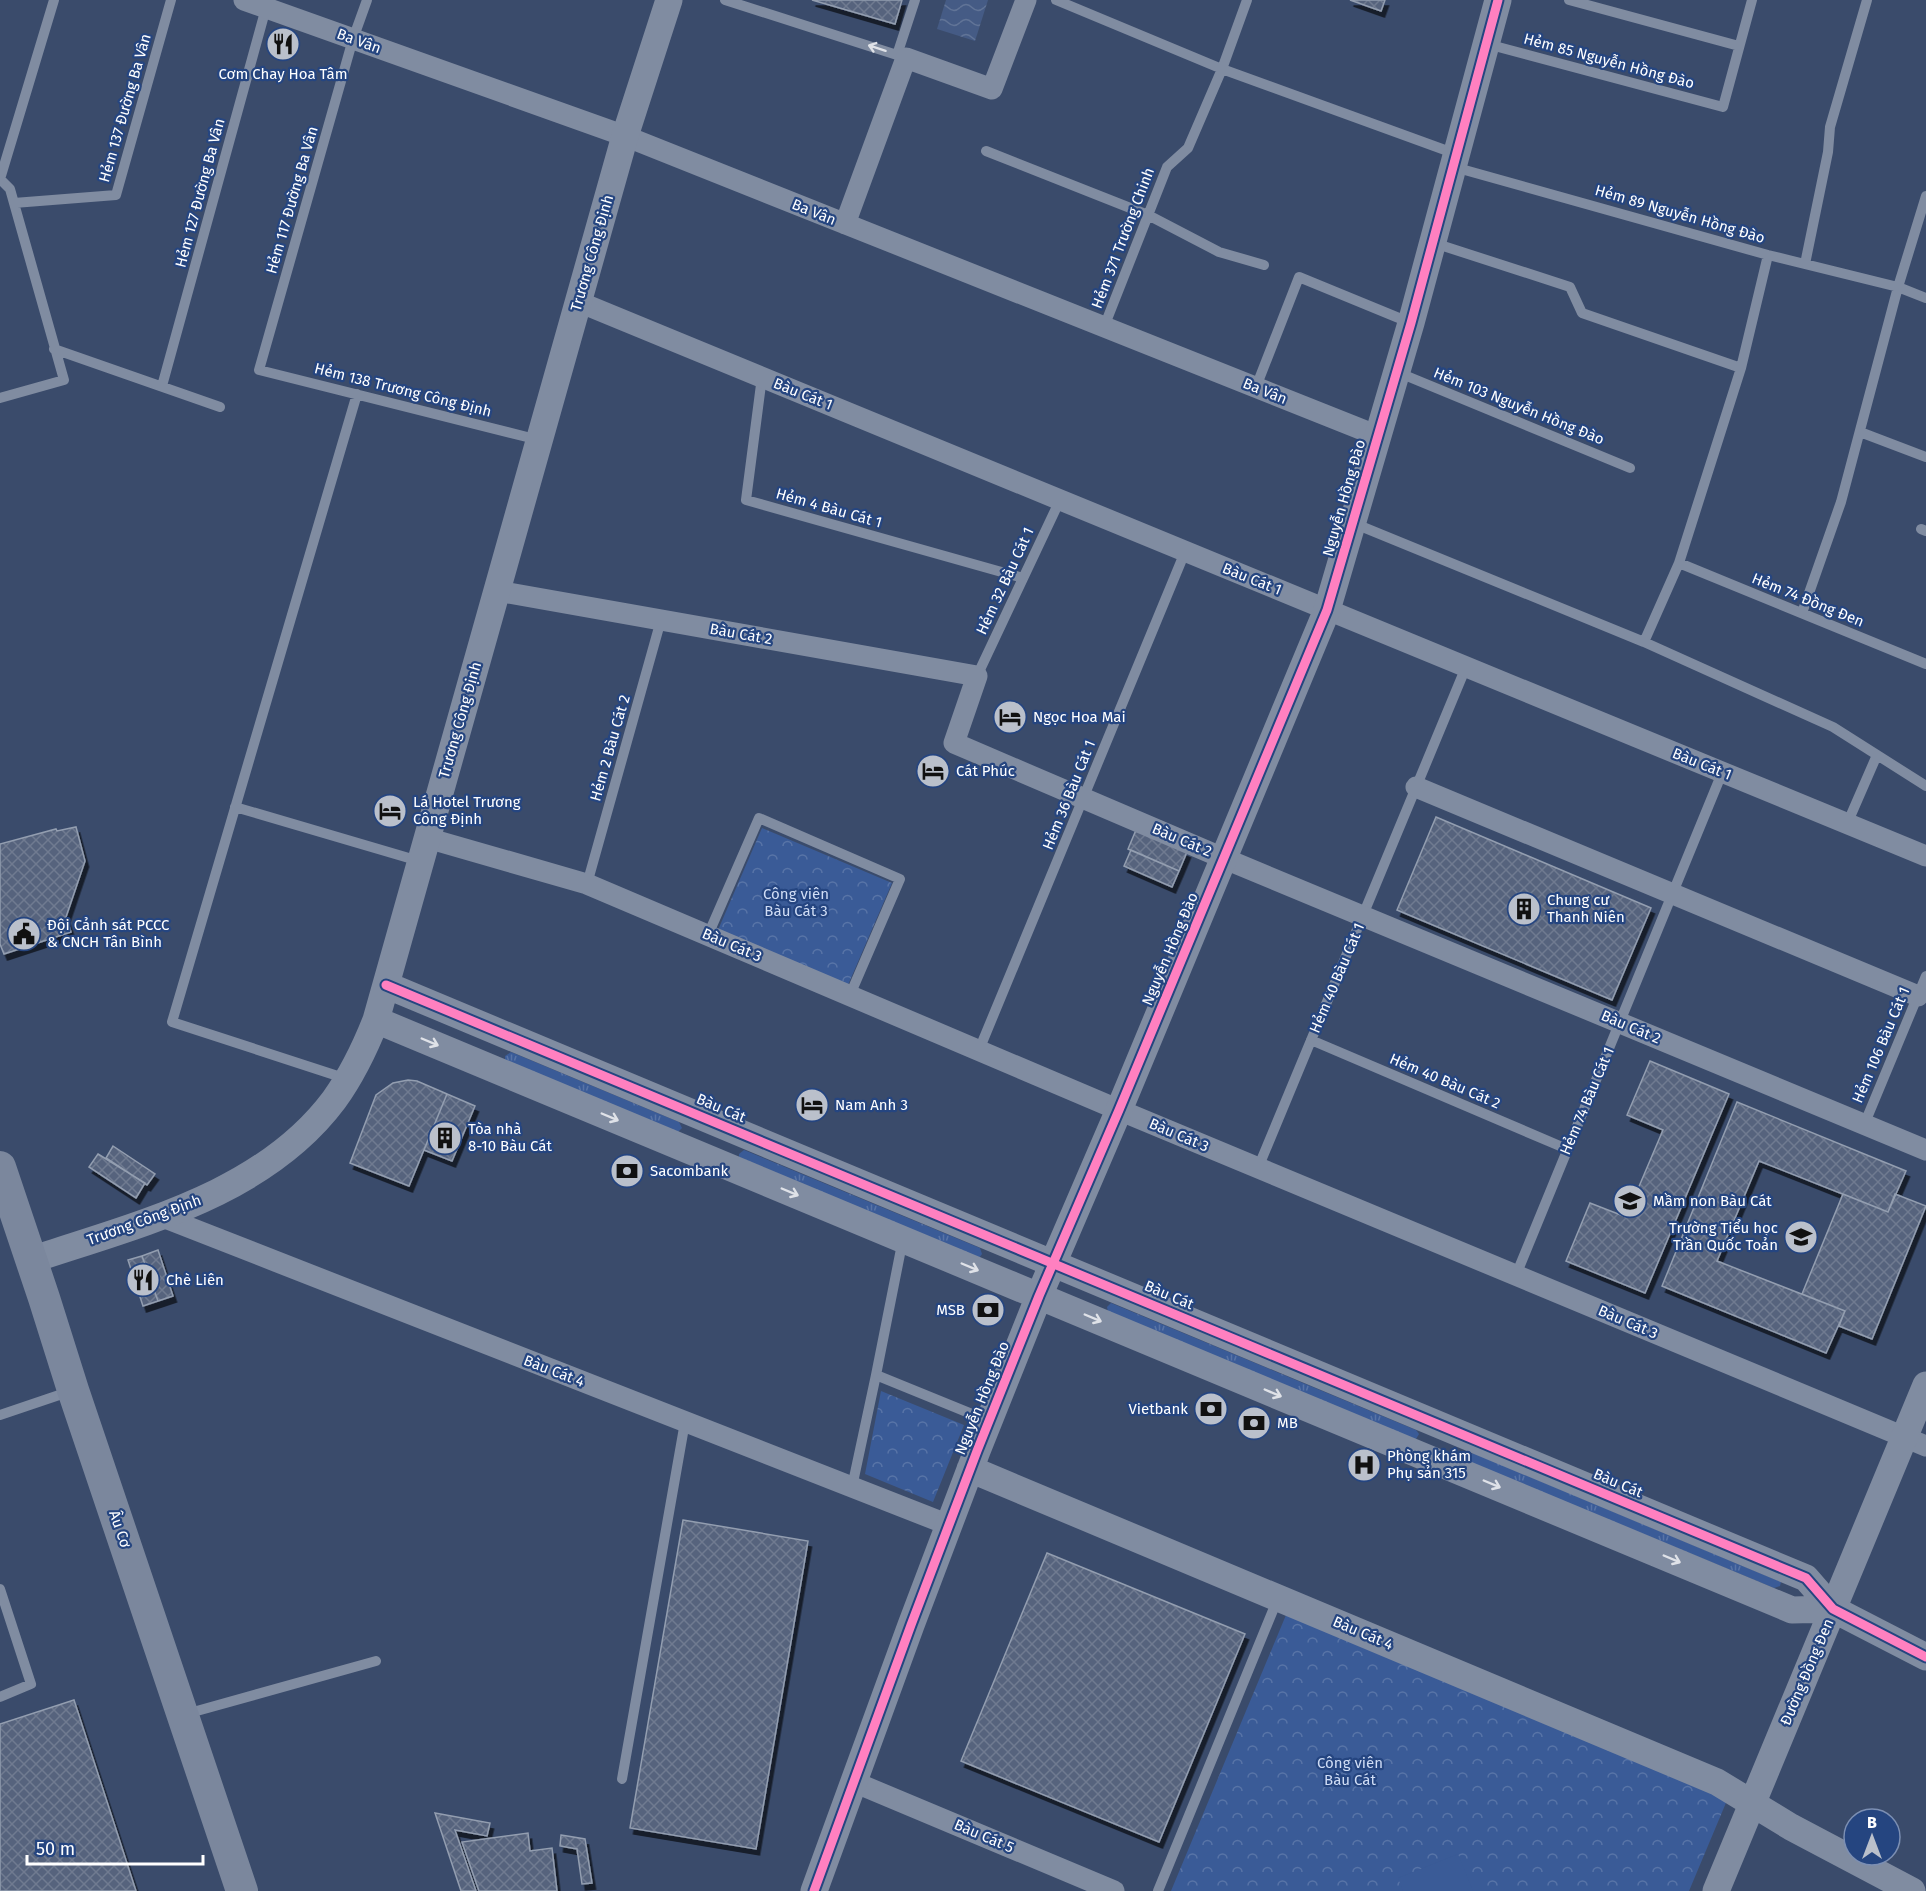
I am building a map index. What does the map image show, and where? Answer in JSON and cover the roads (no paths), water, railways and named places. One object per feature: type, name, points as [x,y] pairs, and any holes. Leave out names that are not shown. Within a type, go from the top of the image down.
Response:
[{"type":"main road","name":"Âu Cơ","points":[[0,1167],[242,1891]]},
{"type":"street","name":"Ba Vân","points":[[244,0],[625,136],[1378,436]]},
{"type":"street","name":"Trương Công Định","points":[[31,1260],[160,1216],[214,1193],[262,1168],[282,1154],[318,1118],[348,1079],[363,1053],[386,985],[625,136],[669,0]]},
{"type":"street","points":[[845,224],[906,58],[992,89],[1026,0]]},
{"type":"street","name":"Nguyễn Hồng Đào","points":[[814,1891],[970,1468],[1039,1296],[1327,610],[1411,323],[1498,0]]},
{"type":"street","name":"Bàu Cát 1","points":[[579,302],[1926,856]]},
{"type":"street","name":"Bàu Cát 2","points":[[497,591],[977,676],[954,743],[1223,858],[1926,1150]]},
{"type":"street","points":[[1416,788],[1918,996]]},
{"type":"street","name":"Bàu Cát 3","points":[[424,850],[587,884],[1119,1110],[1915,1442]]},
{"type":"street","name":"Bàu Cát","points":[[386,985],[1806,1578],[1833,1609],[1926,1657]]},
{"type":"street","name":"Bàu Cát","points":[[376,1020],[1792,1610],[1833,1609]]},
{"type":"street","points":[[709,1158],[723,1125]]},
{"type":"street","name":"Bàu Cát 4","points":[[160,1216],[949,1525]]},
{"type":"street","name":"Đường Đồng Đen","points":[[1716,1891],[1833,1609],[1915,1442],[1926,1386]]},
{"type":"street","points":[[1439,1462],[1453,1430]]},
{"type":"street","name":"Bàu Cát 4","points":[[970,1468],[1717,1782],[1791,1827],[1912,1891]]},
{"type":"street","name":"Bàu Cát 5","points":[[854,1782],[1114,1891]]},
{"type":"lane","points":[[0,398],[64,380],[14,203],[0,179],[54,0]]},
{"type":"lane","name":"Hẻm 137 Đường Ba Vân","points":[[14,203],[116,195],[171,0]]},
{"type":"lane","name":"Hẻm 117 Đường Ba Vân","points":[[259,370],[353,39],[368,0]]},
{"type":"lane","points":[[725,0],[897,55],[915,0]]},
{"type":"lane","name":"Hẻm 89 Nguyễn Hồng Đào","points":[[1056,0],[1222,69],[1455,160],[1768,255],[1898,287],[1926,298]]},
{"type":"lane","name":"Hẻm 371 Trường Chinh","points":[[1104,327],[1167,167],[1188,148],[1222,69],[1247,0]]},
{"type":"lane","points":[[1569,0],[1739,46],[1752,0]]},
{"type":"lane","points":[[1805,264],[1828,152],[1830,127],[1867,0]]},
{"type":"lane","name":"Hẻm 127 Đường Ba Vân","points":[[162,386],[266,8]]},
{"type":"lane","name":"Hẻm 85 Nguyễn Hồng Đào","points":[[1486,44],[1723,107],[1739,46]]},
{"type":"lane","points":[[986,151],[1148,215],[1219,252],[1264,265]]},
{"type":"lane","points":[[1802,613],[1841,502],[1898,287],[1926,196]]},
{"type":"lane","points":[[1433,243],[1570,287],[1582,314],[1741,368]]},
{"type":"lane","points":[[1644,642],[1679,564],[1741,368],[1768,255]]},
{"type":"lane","points":[[1256,387],[1299,277],[1411,323]]},
{"type":"lane","points":[[54,348],[220,406]]},
{"type":"lane","name":"Hẻm 138 Trương Công Định","points":[[259,370],[539,440]]},
{"type":"lane","name":"Hẻm 103 Nguyễn Hồng Đào","points":[[1397,372],[1630,468]]},
{"type":"lane","name":"Hẻm 4 Bàu Cát 1","points":[[762,377],[746,500],[1023,578]]},
{"type":"lane","points":[[348,1079],[172,1022],[357,394]]},
{"type":"lane","points":[[1860,432],[1926,457]]},
{"type":"lane","name":"Hẻm 32 Bàu Cát 1","points":[[977,676],[1060,500]]},
{"type":"lane","points":[[1352,523],[1644,642],[1833,727],[1926,786]]},
{"type":"lane","name":"Hẻm 36 Bàu Cát 1","points":[[979,1050],[1185,552]]},
{"type":"lane","name":"Hẻm 74 Đồng Đen","points":[[1679,564],[1926,664]]},
{"type":"lane","name":"Hẻm 2 Bàu Cát 2","points":[[587,884],[661,620]]},
{"type":"lane","name":"Hẻm 40 Bàu Cát 1","points":[[1258,1168],[1466,667]]},
{"type":"lane","points":[[1847,824],[1876,756]]},
{"type":"lane","name":"Hẻm 74 Bàu Cát 1","points":[[1516,1275],[1722,773]]},
{"type":"lane","points":[[236,807],[424,850]]},
{"type":"lane","points":[[708,935],[759,818],[900,879],[850,995]]},
{"type":"lane","name":"Hẻm 106 Bàu Cát 1","points":[[1864,1125],[1926,976]]},
{"type":"lane","name":"Hẻm 40 Bàu Cát 2","points":[[1311,1040],[1567,1149]]},
{"type":"lane","points":[[852,1487],[903,1239]]},
{"type":"lane","points":[[876,1376],[989,1421]]},
{"type":"lane","points":[[0,1415],[73,1390]]},
{"type":"lane","points":[[622,1779],[685,1422]]},
{"type":"lane","points":[[0,1589],[31,1684],[0,1697]]},
{"type":"lane","points":[[1158,1891],[1278,1598]]},
{"type":"lane","points":[[183,1715],[376,1661]]},
{"type":"water","points":[[946,0],[988,0],[975,41],[937,29]]},
{"type":"place","name":"Cơm Chay Hoa Tâm","points":[[283,44]]},
{"type":"place","name":"Ngọc Hoa Mai","points":[[1010,717]]},
{"type":"place","name":"Cát Phúc","points":[[933,771]]},
{"type":"place","name":"Lá Hotel Trương Công Định","points":[[390,811]]},
{"type":"place","name":"Chung cư Thanh Niên","points":[[1524,909]]},
{"type":"place","name":"Đội Cảnh sát PCCC & CNCH Tân Bình","points":[[24,934]]},
{"type":"place","name":"Nam Anh 3","points":[[812,1105]]},
{"type":"place","name":"Tòa nhà 8-10 Bàu Cát","points":[[445,1138]]},
{"type":"place","name":"Sacombank","points":[[627,1171]]},
{"type":"place","name":"Mầm non Bàu Cát","points":[[1630,1201]]},
{"type":"place","name":"Trường Tiểu học Trần Quốc Toản","points":[[1801,1237]]},
{"type":"place","name":"Chè Liên","points":[[143,1280]]},
{"type":"place","name":"MSB","points":[[988,1310]]},
{"type":"place","name":"Vietbank","points":[[1211,1409]]},
{"type":"place","name":"MB","points":[[1254,1423]]},
{"type":"place","name":"Phòng khám Phụ sản 315","points":[[1364,1465]]},
{"type":"park label","name":"Công viên Bàu Cát 3","points":[[796,902]]},
{"type":"park label","name":"Công viên Bàu Cát","points":[[1350,1772]]}]
